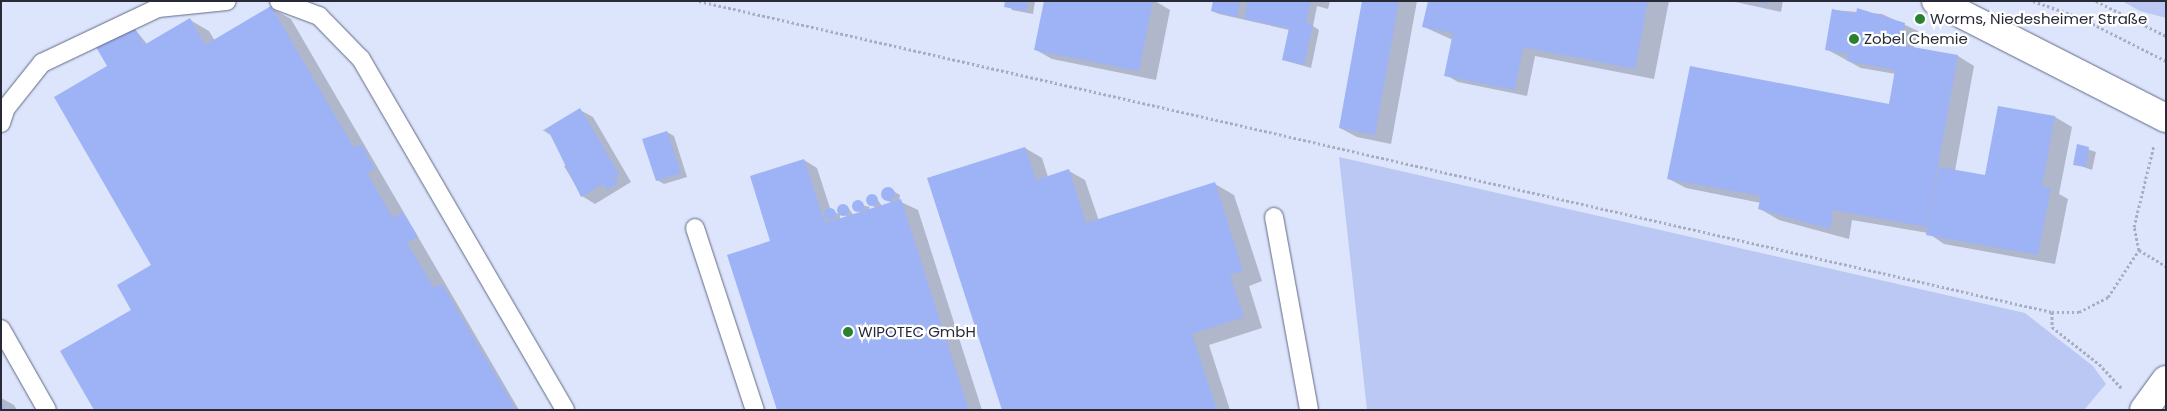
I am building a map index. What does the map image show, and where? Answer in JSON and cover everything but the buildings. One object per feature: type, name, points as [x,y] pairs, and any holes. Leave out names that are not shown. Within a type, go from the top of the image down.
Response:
[{"type":"main road","points":[[1936,1],[2162,128]]},
{"type":"main road","points":[[2137,404],[2166,380]]},
{"type":"lane","points":[[1,123],[6,108],[42,63],[158,8],[227,1]]},
{"type":"lane","points":[[279,1],[319,16],[361,59],[565,410]]},
{"type":"lane","points":[[1274,217],[1309,410]]},
{"type":"lane","points":[[695,228],[755,410]]},
{"type":"lane","points":[[1,329],[47,410]]},
{"type":"path","points":[[699,1],[2052,312],[2093,307],[2108,297],[2139,250],[2134,227],[2162,128]]},
{"type":"path","points":[[2033,1],[2079,17],[2166,61]]},
{"type":"path","points":[[2096,1],[2166,36]]},
{"type":"path","points":[[2139,250],[2166,266]]},
{"type":"path","points":[[2052,312],[2052,326],[2099,364],[2137,404]]},
{"type":"shaded area","points":[[2122,1],[2166,1],[2166,18],[2140,11]]},
{"type":"shaded area","points":[[1339,157],[2025,313],[2093,366],[2106,384],[2084,410],[1367,410]]},
{"type":"place","name":"Worms, Niedesheimer Straße","points":[[1920,19]]},
{"type":"place","name":"Zobel Chemie","points":[[1854,39]]},
{"type":"place","name":"WIPOTEC GmbH","points":[[848,332]]}]
